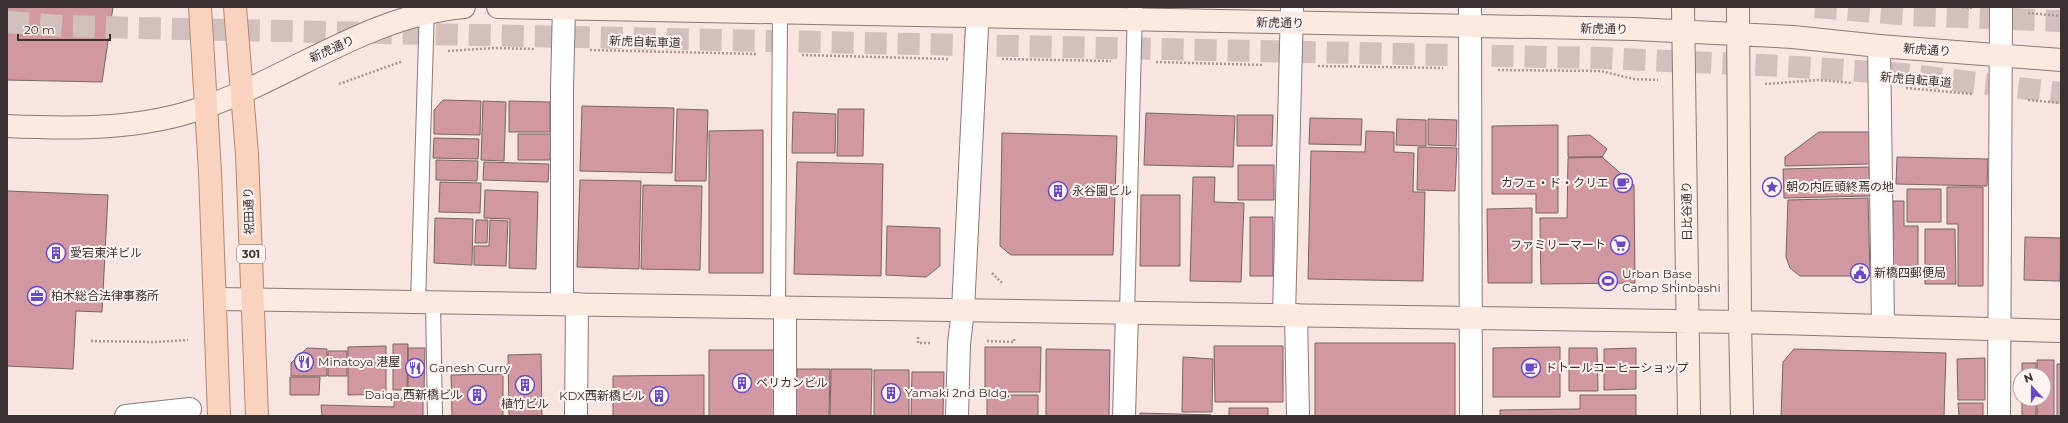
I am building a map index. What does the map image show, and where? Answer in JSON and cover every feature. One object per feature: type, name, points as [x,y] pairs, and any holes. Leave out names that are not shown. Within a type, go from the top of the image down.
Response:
[{"type":"main road","points":[[200,7],[216,299],[219,416]]},
{"type":"main road","name":"祝田通り","points":[[235,7],[247,154],[257,416]]},
{"type":"main road","name":"新虎通り","points":[[7,126],[96,127],[159,121],[205,107],[242,92],[349,41],[427,10],[464,7]]},
{"type":"main road","name":"新虎通り","points":[[498,7],[1470,17],[1683,32],[1793,37],[1879,46],[2061,60]]},
{"type":"main road","name":"日比谷通り","points":[[1683,7],[1689,321],[1689,416]]},
{"type":"main road","points":[[1738,7],[1742,416]]},
{"type":"main road","points":[[216,299],[1689,321],[2061,331]]},
{"type":"street","points":[[2000,416],[2001,7]]},
{"type":"street","points":[[564,8],[563,49],[569,304],[576,416]]},
{"type":"street","points":[[957,416],[959,344],[963,310],[978,12]]},
{"type":"street","points":[[1291,15],[1290,315],[1298,416]]},
{"type":"street","points":[[1470,17],[1471,416]]},
{"type":"street","points":[[1879,46],[1883,326]]},
{"type":"street","points":[[781,308],[785,416]]},
{"type":"street","points":[[1124,416],[1126,313]]},
{"type":"street","points":[[126,416],[190,409]]},
{"type":"lane","points":[[427,10],[425,56],[425,302],[435,416]]},
{"type":"lane","points":[[780,10],[781,308]]},
{"type":"lane","points":[[1126,313],[1134,13]]},
{"type":"path","name":"新虎自転車道","points":[[339,84],[408,60],[462,49],[563,49],[956,59]]},
{"type":"path","points":[[1634,79],[1652,80]]},
{"type":"path","name":"新虎自転車道","points":[[1770,84],[1818,80],[2001,96],[2061,103]]},
{"type":"path","points":[[91,340],[154,342],[188,340]]},
{"type":"building","points":[[7,7],[113,7],[102,82],[7,80]]},
{"type":"building","points":[[443,100],[481,101],[480,135],[434,134],[434,110]]},
{"type":"building","points":[[483,101],[506,102],[504,161],[481,160]]},
{"type":"building","points":[[509,101],[550,102],[550,132],[509,132]]},
{"type":"building","points":[[582,106],[674,108],[672,173],[580,171]]},
{"type":"building","points":[[677,109],[708,110],[706,181],[675,181]]},
{"type":"building","points":[[838,109],[864,109],[863,156],[837,156]]},
{"type":"building","points":[[793,112],[836,114],[835,153],[792,153]]},
{"type":"building","points":[[1146,113],[1235,116],[1233,167],[1144,165]]},
{"type":"building","points":[[1237,115],[1273,115],[1272,146],[1237,146]]},
{"type":"building","points":[[1310,118],[1362,119],[1361,145],[1309,144]]},
{"type":"building","points":[[1397,119],[1426,120],[1426,146],[1396,145]]},
{"type":"building","points":[[1428,119],[1457,120],[1456,146],[1428,145]]},
{"type":"building","points":[[1558,125],[1558,213],[1536,213],[1536,194],[1492,194],[1492,126]]},
{"type":"building","points":[[763,130],[763,273],[709,273],[709,131]]},
{"type":"building","points":[[1366,131],[1394,132],[1394,152],[1414,153],[1413,192],[1425,192],[1423,281],[1308,279],[1311,151],[1365,152]]},
{"type":"building","points":[[1819,132],[1869,132],[1870,164],[1785,166],[1785,157]]},
{"type":"building","name":"永谷園ビル","points":[[1002,133],[1117,136],[1113,255],[1011,255],[1000,246]]},
{"type":"building","points":[[518,134],[551,134],[550,160],[518,160]]},
{"type":"building","points":[[1590,135],[1607,149],[1602,157],[1568,157],[1568,136]]},
{"type":"building","points":[[434,138],[479,139],[478,159],[433,158]]},
{"type":"building","points":[[1418,147],[1457,148],[1455,191],[1417,190]]},
{"type":"building","points":[[1602,157],[1634,185],[1635,283],[1541,284],[1540,218],[1567,218],[1568,158]]},
{"type":"building","points":[[1897,157],[1988,159],[1987,186],[1896,184]]},
{"type":"building","points":[[436,160],[478,161],[477,181],[436,180]]},
{"type":"building","points":[[484,162],[549,164],[548,182],[483,180]]},
{"type":"building","points":[[797,162],[883,164],[881,276],[794,274]]},
{"type":"building","points":[[1238,165],[1274,165],[1274,200],[1238,200]]},
{"type":"building","points":[[1869,167],[1870,196],[1784,198],[1783,169]]},
{"type":"building","points":[[1193,177],[1215,177],[1214,202],[1244,203],[1241,282],[1190,281]]},
{"type":"building","points":[[580,180],[641,181],[639,269],[577,267]]},
{"type":"building","points":[[440,182],[481,183],[480,213],[439,212]]},
{"type":"building","points":[[643,185],[702,186],[700,270],[641,269]]},
{"type":"building","points":[[1947,187],[1983,187],[1983,286],[1958,286],[1958,224],[1947,224]]},
{"type":"building","points":[[1907,189],[1941,189],[1941,222],[1907,222]]},
{"type":"building","points":[[485,190],[538,192],[536,269],[509,268],[510,219],[484,218]]},
{"type":"building","name":"愛宕東洋ビル","points":[[7,191],[108,195],[102,312],[76,311],[73,369],[7,366]]},
{"type":"building","points":[[1141,195],[1180,195],[1180,266],[1140,266]]},
{"type":"building","points":[[1868,198],[1870,276],[1800,276],[1790,268],[1786,257],[1788,200]]},
{"type":"building","points":[[1893,201],[1904,201],[1904,226],[1918,226],[1918,276],[1893,275]]},
{"type":"building","points":[[1532,208],[1532,283],[1488,283],[1487,209]]},
{"type":"building","points":[[1250,217],[1273,217],[1273,276],[1250,276]]},
{"type":"building","points":[[435,218],[473,219],[472,265],[434,263]]},
{"type":"building","points":[[476,220],[488,220],[487,243],[475,243]]},
{"type":"building","points":[[490,220],[508,221],[506,266],[474,265],[474,246],[489,246]]},
{"type":"building","points":[[887,226],[940,228],[940,266],[926,277],[886,275]]},
{"type":"building","points":[[1925,229],[1955,229],[1956,284],[1925,284]]},
{"type":"building","points":[[2025,237],[2061,238],[2060,281],[2024,280]]},
{"type":"building","points":[[1315,343],[1455,343],[1455,416],[1315,416]]},
{"type":"building","points":[[393,344],[408,344],[407,390],[393,390]]},
{"type":"building","points":[[386,346],[386,394],[348,395],[348,347]]},
{"type":"building","points":[[1214,346],[1283,346],[1283,402],[1215,402]]},
{"type":"building","points":[[985,347],[1041,347],[1040,392],[985,392]]},
{"type":"building","points":[[1560,347],[1560,397],[1493,397],[1493,348]]},
{"type":"building","points":[[307,348],[327,349],[327,376],[291,376],[291,363]]},
{"type":"building","points":[[408,348],[425,348],[424,390],[408,389]]},
{"type":"building","points":[[1569,348],[1597,348],[1598,391],[1569,391]]},
{"type":"building","points":[[1636,348],[1636,389],[1604,390],[1604,349]]},
{"type":"building","points":[[1046,349],[1110,350],[1109,416],[1046,416]]},
{"type":"building","points":[[1794,349],[1946,353],[1944,416],[1781,416],[1783,362]]},
{"type":"building","name":"ペリカンビル","points":[[709,350],[774,350],[775,416],[709,416]]},
{"type":"building","points":[[328,351],[347,351],[347,376],[328,376]]},
{"type":"building","name":"植竹ビル","points":[[541,354],[542,416],[509,416],[508,355]]},
{"type":"building","points":[[1183,357],[1213,359],[1212,412],[1182,412]]},
{"type":"building","points":[[1985,358],[1985,400],[1958,400],[1957,359]]},
{"type":"building","points":[[2037,360],[2054,360],[2054,416],[2037,416],[2037,407],[2052,407],[2052,367],[2037,367]]},
{"type":"building","points":[[2022,363],[2036,363],[2036,367],[2022,367]]},
{"type":"building","points":[[2057,364],[2061,364],[2061,416],[2057,416]]},
{"type":"building","points":[[797,369],[830,369],[829,416],[796,416]]},
{"type":"building","points":[[831,369],[872,369],[871,416],[830,416]]},
{"type":"building","name":"Yamaki 2nd Bldg.","points":[[874,370],[909,370],[909,416],[874,416]]},
{"type":"building","points":[[912,372],[944,372],[943,416],[911,416]]},
{"type":"building","name":"Daiqa 西新橋ビル","points":[[503,374],[503,416],[452,416],[451,375]]},
{"type":"building","name":"KDX西新橋ビル","points":[[704,375],[704,416],[613,416],[613,376]]},
{"type":"building","points":[[290,377],[320,377],[319,395],[290,395]]},
{"type":"building","points":[[987,395],[1038,395],[1038,416],[987,416]]},
{"type":"building","points":[[1580,395],[1636,395],[1636,416],[1500,416],[1500,410],[1580,409]]},
{"type":"building","points":[[394,398],[423,399],[423,416],[322,416],[321,405],[394,407]]},
{"type":"building","points":[[1958,403],[1983,403],[1983,416],[1959,416]]},
{"type":"building","points":[[2022,407],[2036,407],[2036,416],[2022,416]]},
{"type":"building","points":[[1229,408],[1268,408],[1268,416],[1229,416]]},
{"type":"building","points":[[1140,413],[1211,415],[1140,416]]},
{"type":"tunnel","points":[[1815,7],[1910,15],[2061,21]]},
{"type":"tunnel","points":[[7,22],[62,26],[183,29],[1600,58],[1783,66],[1904,74],[2061,93]]},
{"type":"place","name":"カフェ・ド・クリエ","points":[[1623,183]]},
{"type":"place","name":"朝の内匠頭終焉の地","points":[[1772,187]]},
{"type":"place","name":"永谷園ビル","points":[[1058,191]]},
{"type":"place","name":"ファミリーマート","points":[[1620,245]]},
{"type":"place","name":"愛宕東洋ビル","points":[[56,253]]},
{"type":"place","name":"新橋四郵便局","points":[[1860,273]]},
{"type":"place","name":"Urban Base Camp Shinbashi","points":[[1608,281]]},
{"type":"place","name":"柏木総合法律事務所","points":[[37,296]]},
{"type":"place","name":"Minatoya 港屋","points":[[304,362]]},
{"type":"place","name":"Ganesh Curry","points":[[415,368]]},
{"type":"place","name":"ドトールコーヒーショップ","points":[[1531,368]]},
{"type":"place","name":"ペリカンビル","points":[[742,383]]},
{"type":"place","name":"植竹ビル","points":[[525,385]]},
{"type":"place","name":"Yamaki 2nd Bldg.","points":[[891,393]]},
{"type":"place","name":"Daiqa 西新橋ビル","points":[[477,395]]},
{"type":"place","name":"KDX西新橋ビル","points":[[659,396]]}]
